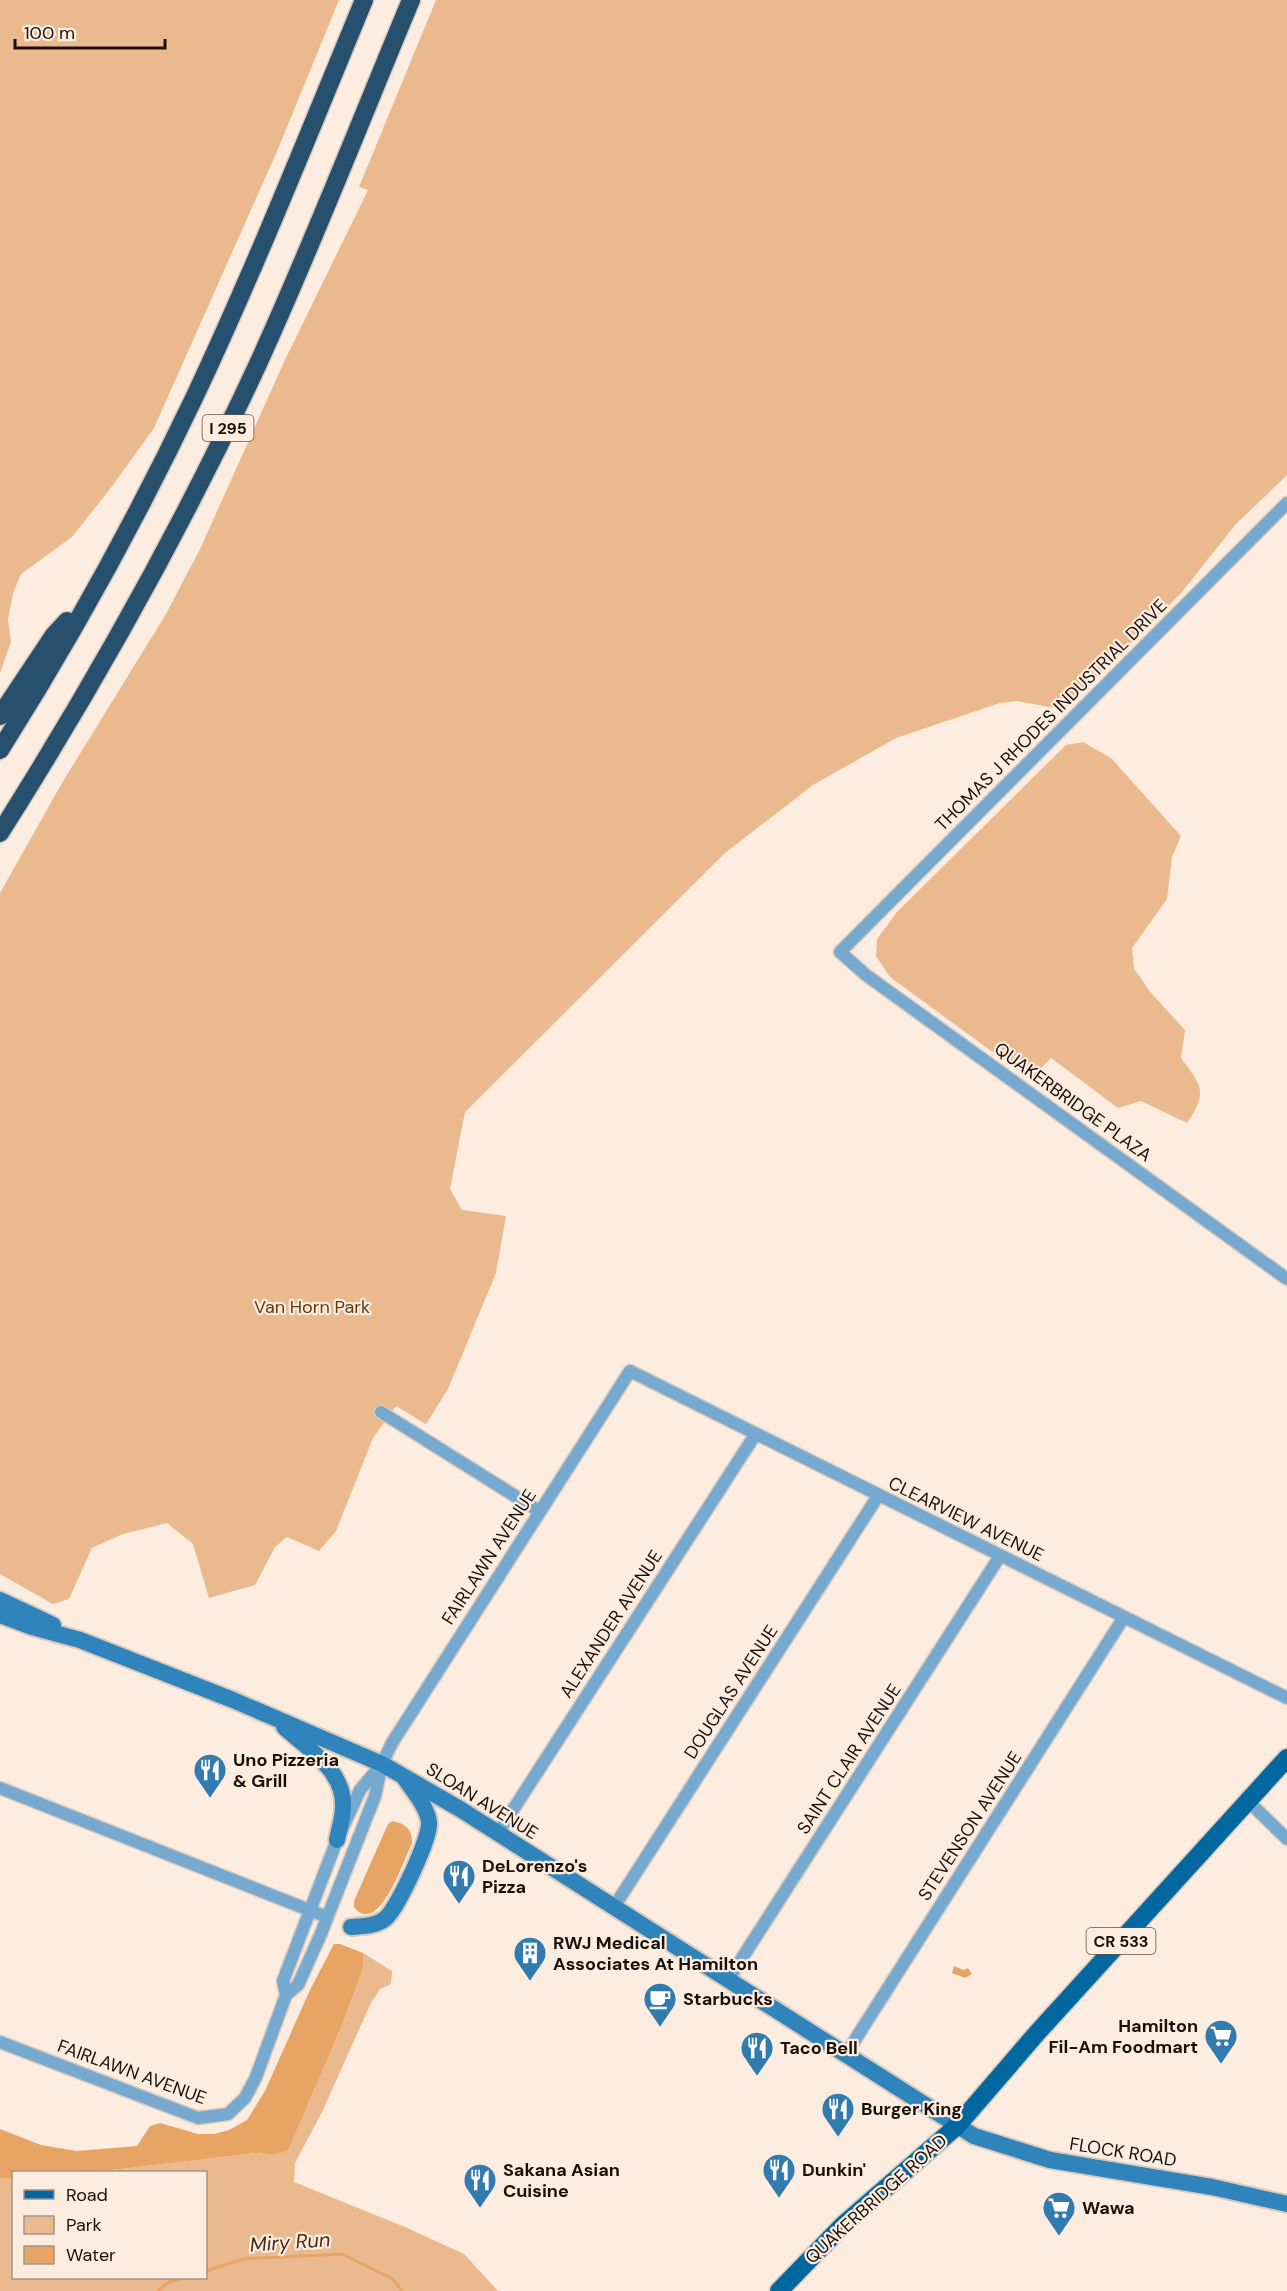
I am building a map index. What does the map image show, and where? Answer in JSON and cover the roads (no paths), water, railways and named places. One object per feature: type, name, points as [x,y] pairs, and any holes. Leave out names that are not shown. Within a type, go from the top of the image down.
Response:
[{"type":"highway","name":"I 295","points":[[0,750],[93,593],[169,448],[222,338],[364,0]]},
{"type":"highway","name":"I 295","points":[[0,833],[102,667],[206,472],[294,282],[411,0]]},
{"type":"highway","points":[[0,716],[54,635],[93,593]]},
{"type":"main road","name":"SLOAN AVENUE","points":[[0,1600],[80,1640],[276,1719],[403,1775],[498,1833],[957,2126]]},
{"type":"main road","name":"SLOAN AVENUE","points":[[0,1615],[32,1627],[80,1640]]},
{"type":"main road","points":[[276,1719],[327,1766],[339,1781],[343,1807],[337,1840]]},
{"type":"main road","name":"QUAKERBRIDGE ROAD","points":[[779,2291],[843,2225],[957,2126],[1037,2033],[1287,1758]]},
{"type":"main road","points":[[351,1927],[374,1924],[390,1914],[402,1895],[426,1838],[429,1825],[427,1815],[403,1775]]},
{"type":"main road","name":"FLOCK ROAD","points":[[957,2126],[974,2136],[1050,2160],[1212,2187],[1287,2204]]},
{"type":"street","name":"THOMAS J RHODES INDUSTRIAL DRIVE","points":[[840,952],[1287,503]]},
{"type":"street","name":"QUAKERBRIDGE PLAZA","points":[[840,952],[875,982],[1287,1279]]},
{"type":"street","name":"CLEARVIEW AVENUE","points":[[630,1371],[1287,1698]]},
{"type":"street","name":"FAIRLAWN AVENUE","points":[[0,2042],[198,2118],[212,2118],[228,2114],[245,2098],[256,2077],[286,1995],[283,1981],[309,1910],[360,1790],[382,1764],[396,1736],[630,1371]]},
{"type":"street","points":[[381,1412],[539,1511]]},
{"type":"street","name":"ALEXANDER AVENUE","points":[[498,1833],[755,1435]]},
{"type":"street","name":"DOUGLAS AVENUE","points":[[614,1907],[878,1496]]},
{"type":"street","name":"SAINT CLAIR AVENUE","points":[[728,1980],[1000,1556]]},
{"type":"street","name":"STEVENSON AVENUE","points":[[846,2054],[1124,1617]]},
{"type":"street","name":"FAIRLAWN AVENUE","points":[[286,1995],[298,1986],[327,1917],[375,1796],[382,1764]]},
{"type":"street","points":[[0,1788],[327,1917]]},
{"type":"street","points":[[1248,1801],[1287,1839]]},
{"type":"water","points":[[392,1821],[401,1823],[407,1828],[411,1834],[412,1843],[397,1878],[381,1905],[372,1912],[363,1914],[354,1907],[354,1901],[388,1824]]},
{"type":"water","points":[[334,1944],[363,1953],[363,1969],[340,2030],[288,2151],[273,2155],[257,2153],[104,2171],[12,2171],[12,2179],[0,2178],[0,2129],[41,2145],[77,2151],[137,2146],[150,2126],[160,2123],[198,2134],[214,2134],[229,2130],[247,2120],[265,2091],[310,1990]]},
{"type":"water","points":[[954,1966],[964,1970],[968,1968],[972,1974],[965,1978],[952,1973]]},
{"type":"waterway","name":"Miry Run","points":[[207,2271],[243,2259],[342,2254],[393,2279],[402,2291]]},
{"type":"waterway","name":"Miry Run","points":[[157,2291],[169,2282],[181,2279]]},
{"type":"place","name":"Uno Pizzeria & Grill","points":[[210,1799]]},
{"type":"place","name":"DeLorenzo's Pizza","points":[[459,1905]]},
{"type":"place","name":"RWJ Medical Associates At Hamilton","points":[[530,1982]]},
{"type":"place","name":"Starbucks","points":[[660,2028]]},
{"type":"place","name":"Hamilton Fil-Am Foodmart","points":[[1221,2065]]},
{"type":"place","name":"Taco Bell","points":[[757,2077]]},
{"type":"place","name":"Burger King","points":[[838,2138]]},
{"type":"place","name":"Dunkin'","points":[[779,2199]]},
{"type":"place","name":"Sakana Asian Cuisine","points":[[480,2209]]},
{"type":"place","name":"Wawa","points":[[1059,2237]]},
{"type":"park label","name":"Van Horn Park","points":[[312,1307]]}]
